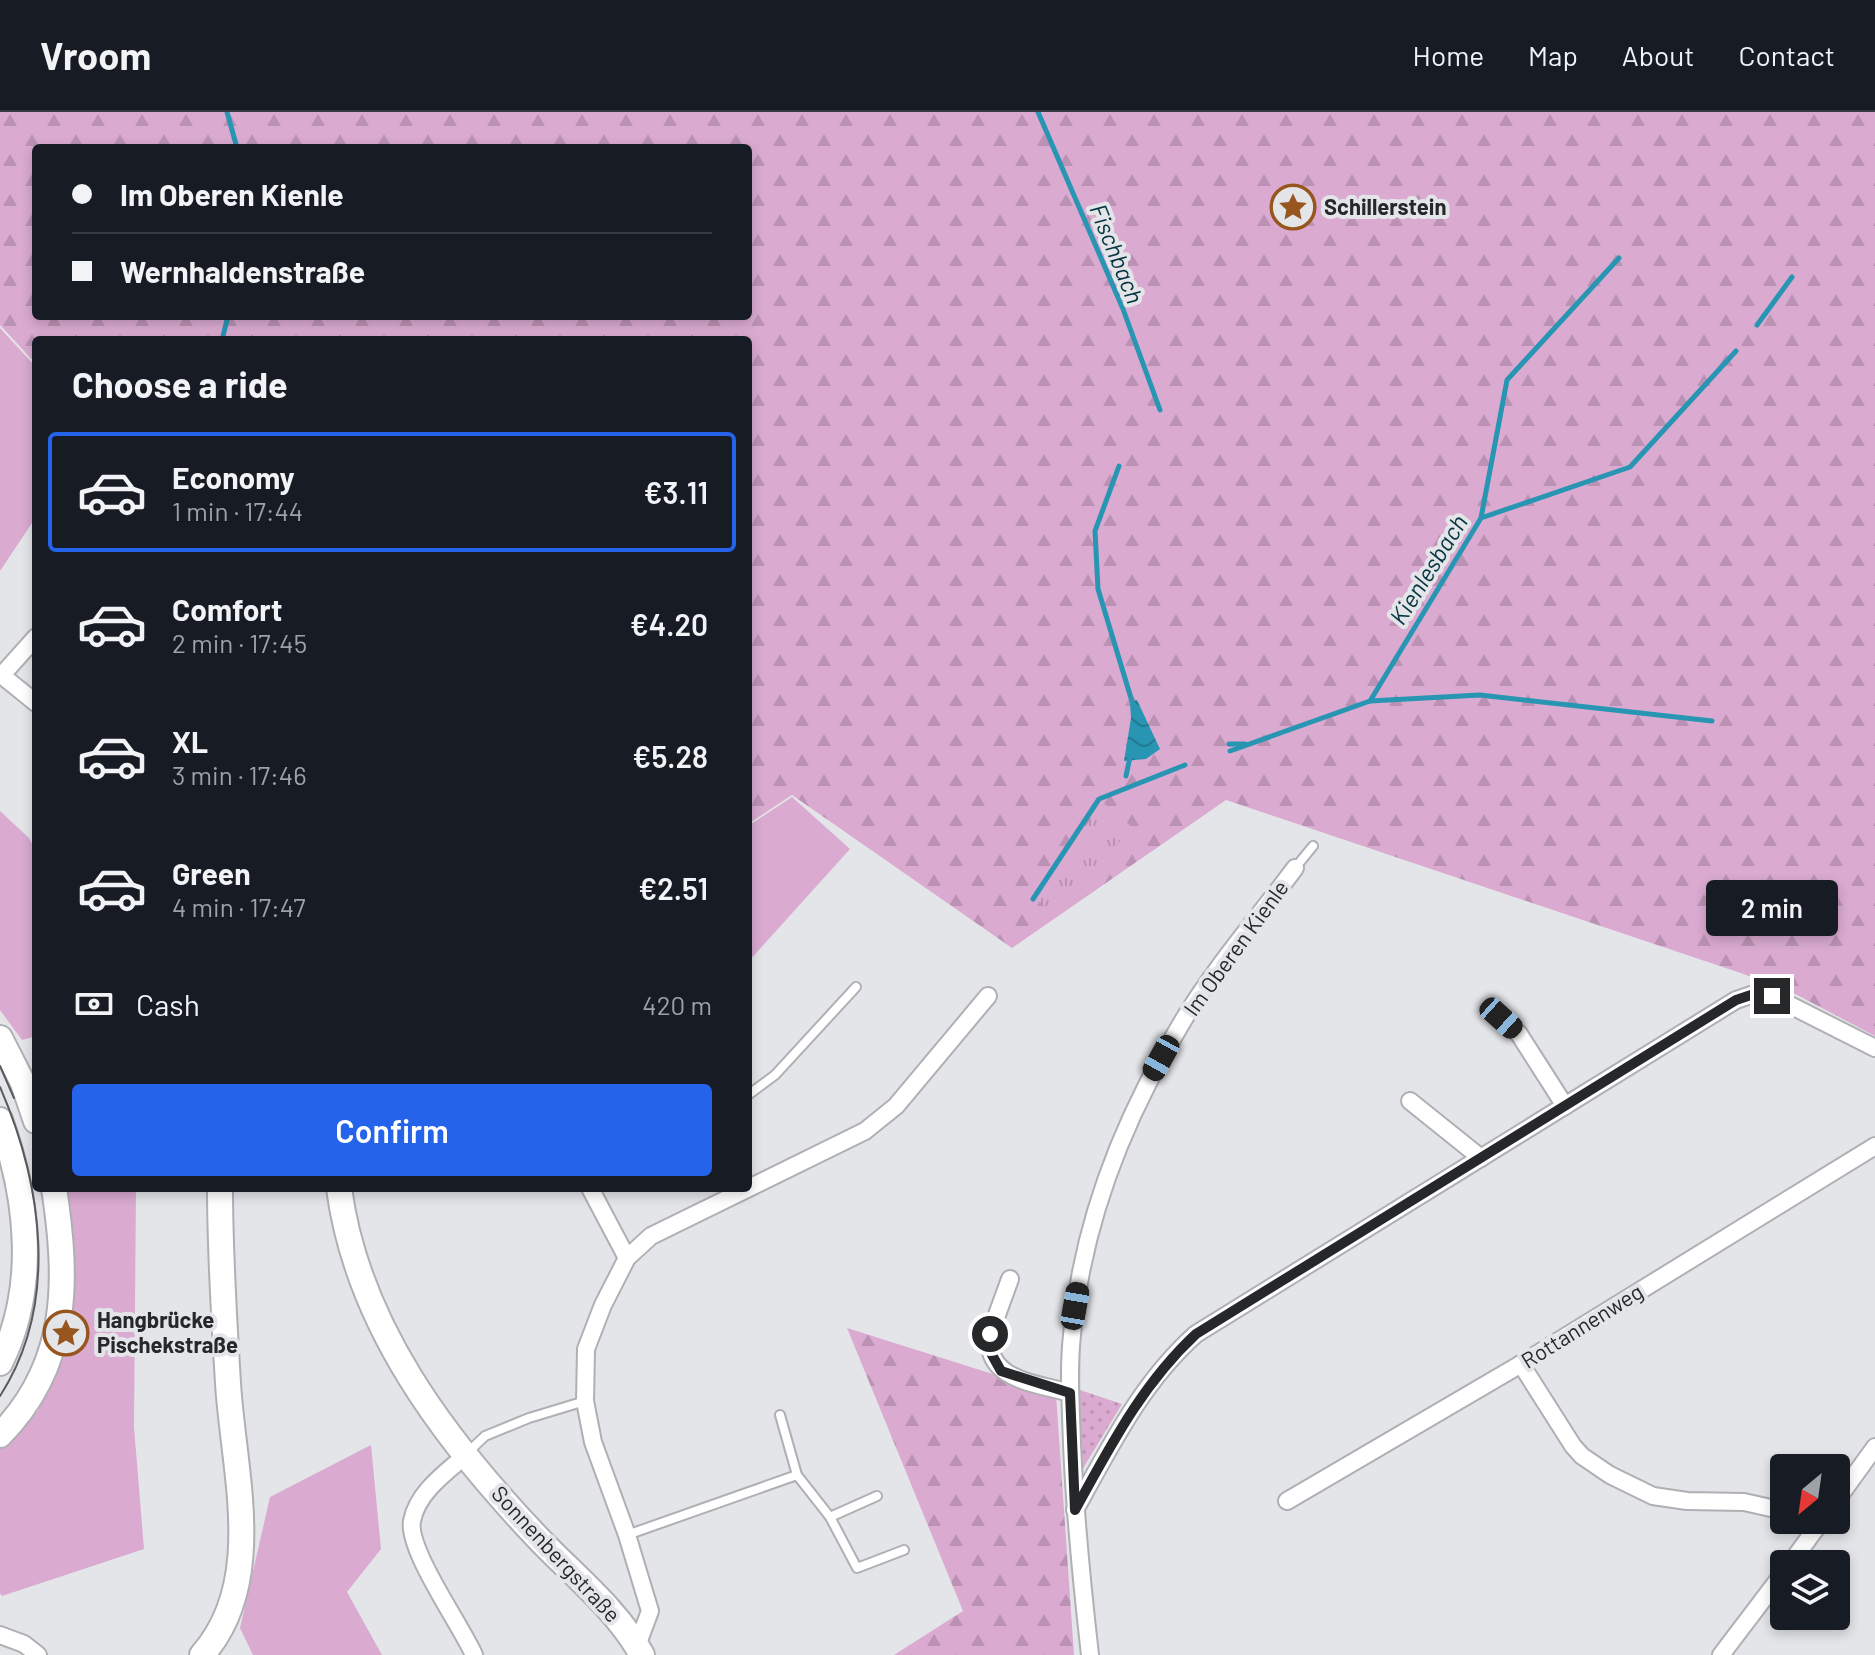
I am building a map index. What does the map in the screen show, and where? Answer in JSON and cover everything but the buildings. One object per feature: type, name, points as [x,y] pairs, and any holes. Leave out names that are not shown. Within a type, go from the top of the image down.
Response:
[{"type":"street","points":[[32,641],[1,675],[32,700]]},
{"type":"street","name":"Im Oberen Kienle","points":[[1090,1655],[1075,1510],[1070,1393],[1072,1334],[1099,1201],[1127,1126],[1185,1016],[1295,868]]},
{"type":"street","points":[[1075,1510],[1147,1386],[1196,1334],[1736,1000],[1757,993],[1772,996],[1875,1048]]},
{"type":"street","points":[[752,1186],[865,1131],[896,1106],[988,996]]},
{"type":"street","points":[[1501,1018],[1519,1034],[1565,1106]]},
{"type":"street","points":[[0,1038],[23,1083],[32,1109]]},
{"type":"street","points":[[1410,1101],[1481,1158]]},
{"type":"street","points":[[0,1120],[16,1173],[25,1253],[19,1315],[0,1363]]},
{"type":"street","name":"Rottannenweg","points":[[1287,1501],[1521,1364],[1875,1146]]},
{"type":"street","points":[[0,1435],[34,1389],[48,1358],[60,1314],[64,1273],[54,1192]]},
{"type":"street","points":[[202,1655],[226,1619],[236,1587],[241,1533],[240,1477],[228,1387],[220,1192]]},
{"type":"street","name":"Sonnenbergstraße","points":[[340,1192],[349,1238],[373,1307],[408,1376],[466,1455],[536,1536],[612,1613],[640,1651]]},
{"type":"street","points":[[592,1192],[627,1258]]},
{"type":"street","points":[[640,1651],[650,1611],[627,1535],[593,1442],[585,1401],[586,1349],[603,1305],[627,1258],[651,1236],[741,1192]]},
{"type":"street","points":[[1010,1279],[990,1334],[989,1343],[995,1363],[1007,1375],[1070,1393]]},
{"type":"street","points":[[1521,1364],[1573,1446],[1625,1484],[1653,1496],[1670,1499],[1744,1502],[1770,1508]]},
{"type":"street","points":[[1850,1482],[1875,1447]]},
{"type":"street","points":[[466,1455],[425,1494],[412,1522],[412,1534],[424,1563],[474,1655]]},
{"type":"street","points":[[1721,1655],[1770,1590]]},
{"type":"street","points":[[0,1635],[24,1644],[38,1655]]},
{"type":"lane","points":[[1295,868],[1313,846]]},
{"type":"lane","points":[[752,1092],[775,1075],[856,987]]},
{"type":"lane","points":[[466,1455],[485,1436],[529,1418],[585,1401]]},
{"type":"lane","points":[[780,1415],[797,1475],[830,1517],[857,1568],[904,1550]]},
{"type":"lane","points":[[627,1535],[797,1475]]},
{"type":"lane","points":[[830,1517],[877,1496]]},
{"type":"green space","points":[[0,112],[1875,112],[1875,1036],[1782,987],[1226,800],[1012,948],[792,795],[752,821],[752,336],[32,336],[32,360],[0,325]]},
{"type":"green space","points":[[0,328],[32,363],[32,523],[0,571]]},
{"type":"green space","points":[[792,797],[850,849],[752,958],[752,823]]},
{"type":"green space","points":[[1105,804],[1132,827],[1056,916],[1028,892]]},
{"type":"green space","points":[[0,811],[32,844],[32,1037],[22,1040],[0,1010]]},
{"type":"green space","points":[[65,1192],[136,1192],[134,1427],[144,1549],[2,1596],[0,1449],[38,1411],[65,1347],[75,1251]]},
{"type":"green space","points":[[847,1328],[1056,1394],[1074,1655],[894,1655],[963,1611]]},
{"type":"green space","points":[[1068,1386],[1122,1404],[1076,1480]]},
{"type":"green space","points":[[371,1445],[381,1549],[347,1592],[382,1655],[253,1655],[240,1628],[270,1497]]},
{"type":"water","points":[[1137,700],[1160,749],[1146,759],[1124,761],[1131,718],[1130,702]]},
{"type":"waterway","points":[[227,112],[236,144]]},
{"type":"waterway","name":"Fischbach","points":[[1038,112],[1123,309],[1160,410]]},
{"type":"waterway","points":[[1481,518],[1507,380],[1619,258]]},
{"type":"waterway","name":"Kienlesbach","points":[[1757,325],[1792,277]]},
{"type":"waterway","points":[[223,336],[227,320]]},
{"type":"waterway","name":"Kienlesbach","points":[[1230,751],[1370,701],[1481,518],[1630,467],[1736,351]]},
{"type":"waterway","name":"Fischbach","points":[[1119,466],[1095,531],[1098,589],[1134,708]]},
{"type":"waterway","points":[[1370,701],[1480,695],[1712,721]]},
{"type":"waterway","points":[[1229,744],[1245,744]]},
{"type":"waterway","name":"Fischbach","points":[[1126,776],[1130,757]]},
{"type":"waterway","name":"Fischbach","points":[[1033,899],[1099,799],[1185,765]]},
{"type":"tram line","points":[[0,1066],[14,1098]]},
{"type":"tram line","points":[[0,1087],[26,1163],[38,1243],[37,1283],[31,1322],[19,1360],[0,1396]]},
{"type":"place","name":"Schillerstein","points":[[1293,207]]},
{"type":"place","name":"Hangbrücke Pischekstraße","points":[[66,1333]]},
{"type":"route","points":[[990,1334],[991,1353],[1001,1371],[1070,1393],[1075,1510],[1147,1386],[1165,1364],[1212,1322],[1736,1000],[1757,993],[1772,996]]}]
